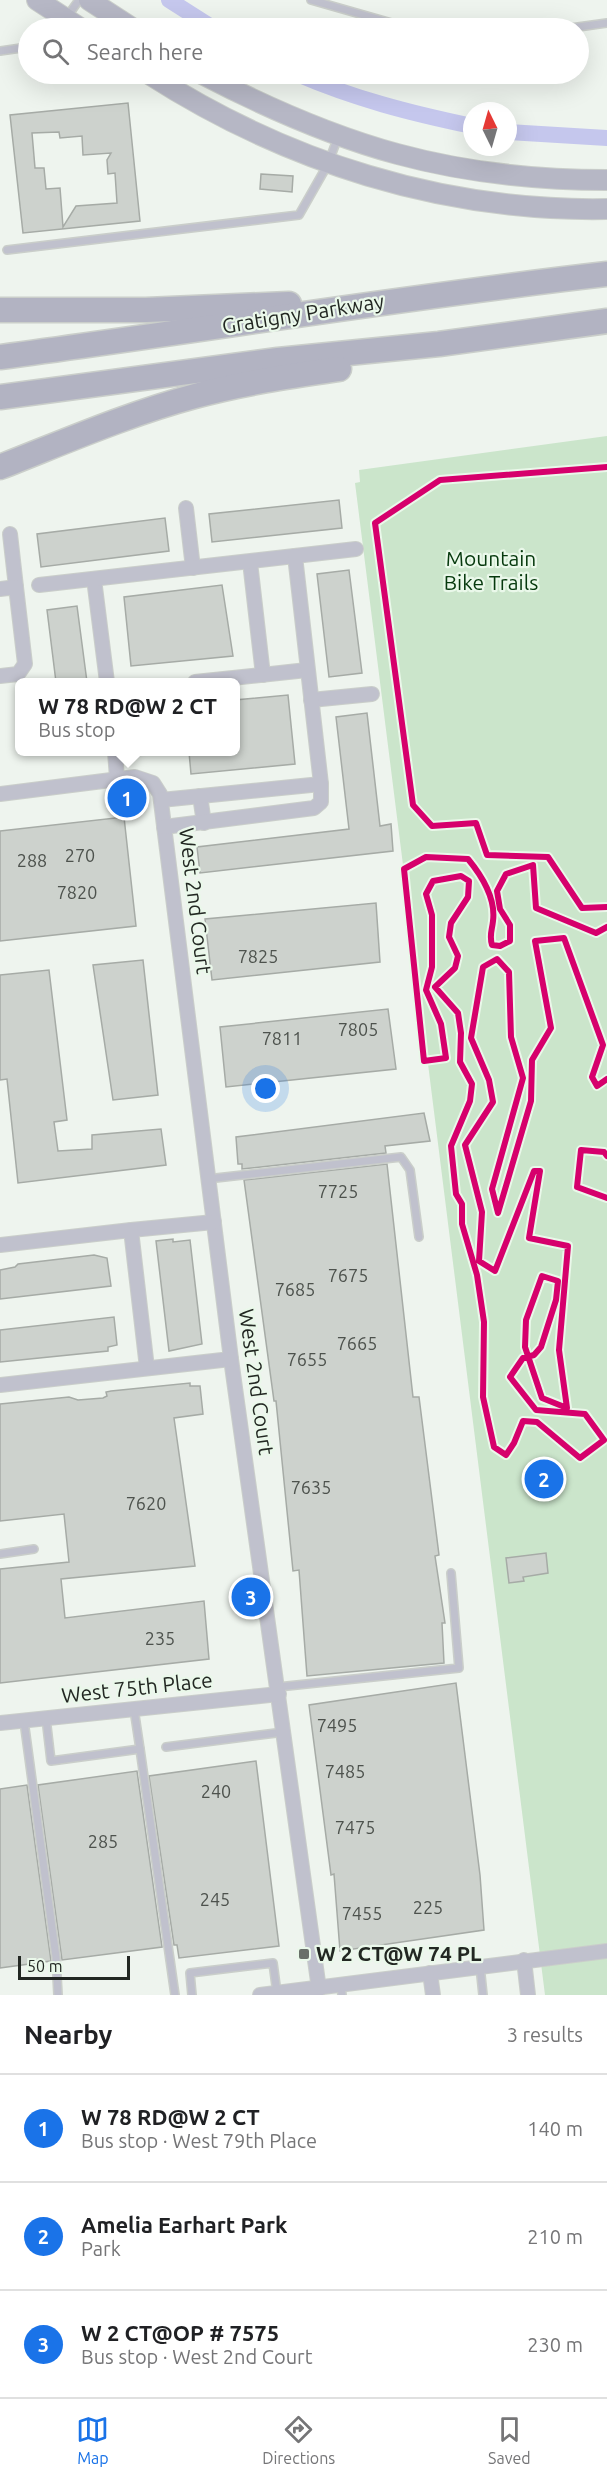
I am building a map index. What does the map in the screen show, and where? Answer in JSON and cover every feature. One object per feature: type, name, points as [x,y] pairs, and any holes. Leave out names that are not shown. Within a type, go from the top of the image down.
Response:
[{"type":"highway","name":"Gratigny Parkway","points":[[0,357],[273,320],[373,303],[607,274]]},
{"type":"highway","points":[[0,310],[146,310],[373,303]]},
{"type":"highway","name":"Gratigny Parkway","points":[[0,397],[278,360],[439,344],[607,321]]},
{"type":"highway","points":[[0,467],[105,425],[194,396],[265,380],[353,367],[439,344]]},
{"type":"main road","points":[[36,0],[59,18]]},
{"type":"main road","points":[[89,0],[117,18]]},
{"type":"main road","points":[[164,84],[192,102],[260,137],[328,164],[401,186],[463,200],[526,208],[607,209]]},
{"type":"main road","points":[[221,84],[270,109],[338,137],[409,159],[471,172],[516,177],[607,180]]},
{"type":"street","points":[[186,508],[193,568]]},
{"type":"street","points":[[0,676],[18,674],[25,664],[10,534]]},
{"type":"street","points":[[39,585],[356,549]]},
{"type":"street","points":[[164,827],[314,808],[321,802],[321,784],[295,556]]},
{"type":"street","points":[[250,562],[264,675]]},
{"type":"street","points":[[94,579],[106,678]]},
{"type":"street","points":[[0,589],[16,587]]},
{"type":"street","points":[[234,678],[307,670]]},
{"type":"street","points":[[311,700],[372,694]]},
{"type":"street","points":[[0,793],[117,778],[115,756]]},
{"type":"street","name":"West 2nd Court","points":[[117,778],[135,777],[153,783],[161,800],[207,1179],[319,1989]]},
{"type":"street","points":[[161,800],[321,784]]},
{"type":"street","points":[[200,796],[204,823]]},
{"type":"street","points":[[0,1245],[214,1222]]},
{"type":"street","points":[[131,1230],[147,1368]]},
{"type":"street","points":[[0,1385],[231,1359]]},
{"type":"street","name":"West 75th Place","points":[[0,1723],[134,1709],[279,1690]]},
{"type":"street","points":[[260,1995],[319,1989],[342,1990],[379,1981],[430,1973],[607,1951]]},
{"type":"street","points":[[524,1960],[528,1995]]},
{"type":"street","points":[[430,1973],[433,1995]]},
{"type":"street","points":[[379,1981],[381,1995]]},
{"type":"lane","points":[[71,18],[79,0]]},
{"type":"lane","points":[[311,0],[374,18]]},
{"type":"lane","points":[[589,26],[607,23]]},
{"type":"lane","points":[[0,51],[18,48]]},
{"type":"lane","points":[[7,250],[299,215],[328,164],[338,137]]},
{"type":"lane","points":[[207,1179],[401,1157],[410,1170],[419,1237]]},
{"type":"lane","points":[[0,1554],[34,1549]]},
{"type":"lane","points":[[279,1690],[459,1668],[451,1572]]},
{"type":"lane","points":[[134,1709],[175,1995]]},
{"type":"lane","points":[[46,1718],[51,1761],[140,1749]]},
{"type":"lane","points":[[24,1721],[56,1957],[58,1995]]},
{"type":"lane","points":[[166,1747],[284,1732]]},
{"type":"lane","points":[[192,1995],[190,1972],[273,1963],[285,1993]]},
{"type":"lane","points":[[480,1966],[483,1995]]},
{"type":"green space","name":"Mountain Bike Trails","points":[[607,436],[607,1995],[545,1995],[355,483],[360,482],[359,470]]},
{"type":"building","points":[[128,103],[140,221],[23,233],[10,115]],"holes":[[[59,132],[60,138],[82,136],[83,155],[111,153],[107,160],[108,174],[115,173],[117,203],[76,206],[63,227],[60,188],[46,189],[44,168],[35,168],[32,133]]]},
{"type":"building","points":[[261,174],[293,176],[292,192],[260,189]]},
{"type":"building","points":[[339,500],[342,528],[212,542],[209,514]]},
{"type":"building","points":[[165,518],[169,551],[41,567],[37,534]]},
{"type":"building","points":[[349,570],[362,673],[329,677],[317,574]]},
{"type":"building","points":[[222,585],[233,656],[131,666],[124,597]]},
{"type":"building","points":[[77,606],[86,678],[56,678],[47,610]]},
{"type":"building","points":[[288,695],[295,764],[191,774],[189,756],[240,756],[240,700]]},
{"type":"building","points":[[367,713],[380,826],[391,824],[393,851],[200,873],[197,847],[349,829],[336,717]]},
{"type":"building","points":[[124,817],[136,926],[0,941],[0,831]]},
{"type":"building","points":[[376,903],[380,962],[212,980],[205,919]]},
{"type":"building","points":[[143,960],[158,1095],[113,1100],[93,965]]},
{"type":"building","points":[[49,970],[67,1120],[54,1122],[58,1151],[92,1149],[92,1135],[161,1129],[166,1165],[18,1183],[7,1079],[0,1080],[0,975]]},
{"type":"building","points":[[388,1009],[396,1069],[226,1087],[220,1027]]},
{"type":"building","points":[[424,1113],[430,1141],[385,1146],[386,1153],[242,1169],[242,1164],[238,1164],[236,1137]]},
{"type":"building","points":[[387,1164],[413,1397],[419,1397],[439,1555],[435,1556],[445,1623],[442,1623],[444,1663],[307,1676],[299,1570],[293,1571],[276,1401],[274,1401],[244,1180]]},
{"type":"building","points":[[173,1239],[173,1242],[190,1240],[202,1344],[169,1351],[156,1241]]},
{"type":"building","points":[[94,1255],[107,1258],[111,1286],[0,1299],[0,1270],[15,1267],[18,1264]]},
{"type":"building","points":[[114,1317],[117,1345],[108,1347],[108,1351],[0,1362],[0,1330]]},
{"type":"building","points":[[190,1383],[190,1386],[200,1386],[203,1414],[174,1418],[195,1566],[61,1579],[65,1618],[204,1601],[209,1659],[0,1683],[0,1569],[69,1562],[64,1514],[0,1521],[0,1404],[69,1397],[78,1400],[103,1398],[107,1396],[106,1392],[111,1391]]},
{"type":"building","points":[[546,1553],[548,1573],[523,1577],[524,1581],[509,1583],[506,1558]]},
{"type":"building","points":[[456,1683],[480,1875],[484,1930],[340,1951],[334,1874],[331,1875],[309,1705]]},
{"type":"building","points":[[256,1761],[279,1946],[179,1958],[177,1945],[174,1945],[149,1776]]},
{"type":"building","points":[[137,1771],[162,1947],[62,1960],[38,1785]]},
{"type":"building","points":[[27,1785],[51,1961],[0,1968],[0,1789]]},
{"type":"waterway","points":[[169,0],[197,18]]},
{"type":"waterway","points":[[322,84],[383,104],[463,124]]},
{"type":"waterway","points":[[517,133],[607,138]]},
{"type":"cycle path","points":[[607,467],[440,480],[375,523],[413,805],[432,826],[476,823],[487,855],[548,857],[582,908],[607,907]]},
{"type":"cycle path","points":[[607,927],[596,933],[536,908],[533,865],[506,874],[497,891],[500,909],[510,925],[510,941],[500,946],[492,945],[493,912],[490,896],[483,880],[468,859],[426,857],[404,869],[424,1061],[446,1058],[441,1024],[426,990],[432,967],[432,915],[426,894],[433,881],[461,876],[469,881],[468,897],[451,923],[449,937],[458,956],[455,968],[435,987],[458,1013],[461,1033],[460,1062],[472,1084],[470,1101],[451,1146],[456,1194],[462,1204],[462,1224],[477,1275],[484,1322],[483,1397],[494,1447],[506,1455],[523,1421],[537,1422],[580,1458],[604,1440],[585,1414],[536,1410],[510,1377],[523,1358],[534,1355],[541,1347],[556,1300],[558,1281],[542,1276],[526,1320],[525,1347],[542,1398],[567,1408],[559,1350],[568,1246],[529,1238],[540,1171],[534,1171],[495,1271],[479,1261],[482,1212],[465,1145],[493,1102],[489,1080],[471,1038],[483,967],[497,959],[509,972],[511,1037],[523,1078],[492,1189],[498,1213],[531,1101],[532,1060],[551,1028],[535,941],[564,938],[603,1045],[592,1077],[597,1086],[607,1079]]},
{"type":"cycle path","points":[[607,1156],[604,1152],[581,1150],[577,1187],[607,1198]]},
{"type":"place","name":"W 78 RD@W 2 CT","points":[[127,798]]},
{"type":"place","name":"Amelia Earhart Park","points":[[544,1479]]},
{"type":"place","name":"W 2 CT@OP # 7575","points":[[251,1597]]},
{"type":"place","name":"W 2 CT@W 74 PL","points":[[304,1954]]}]
